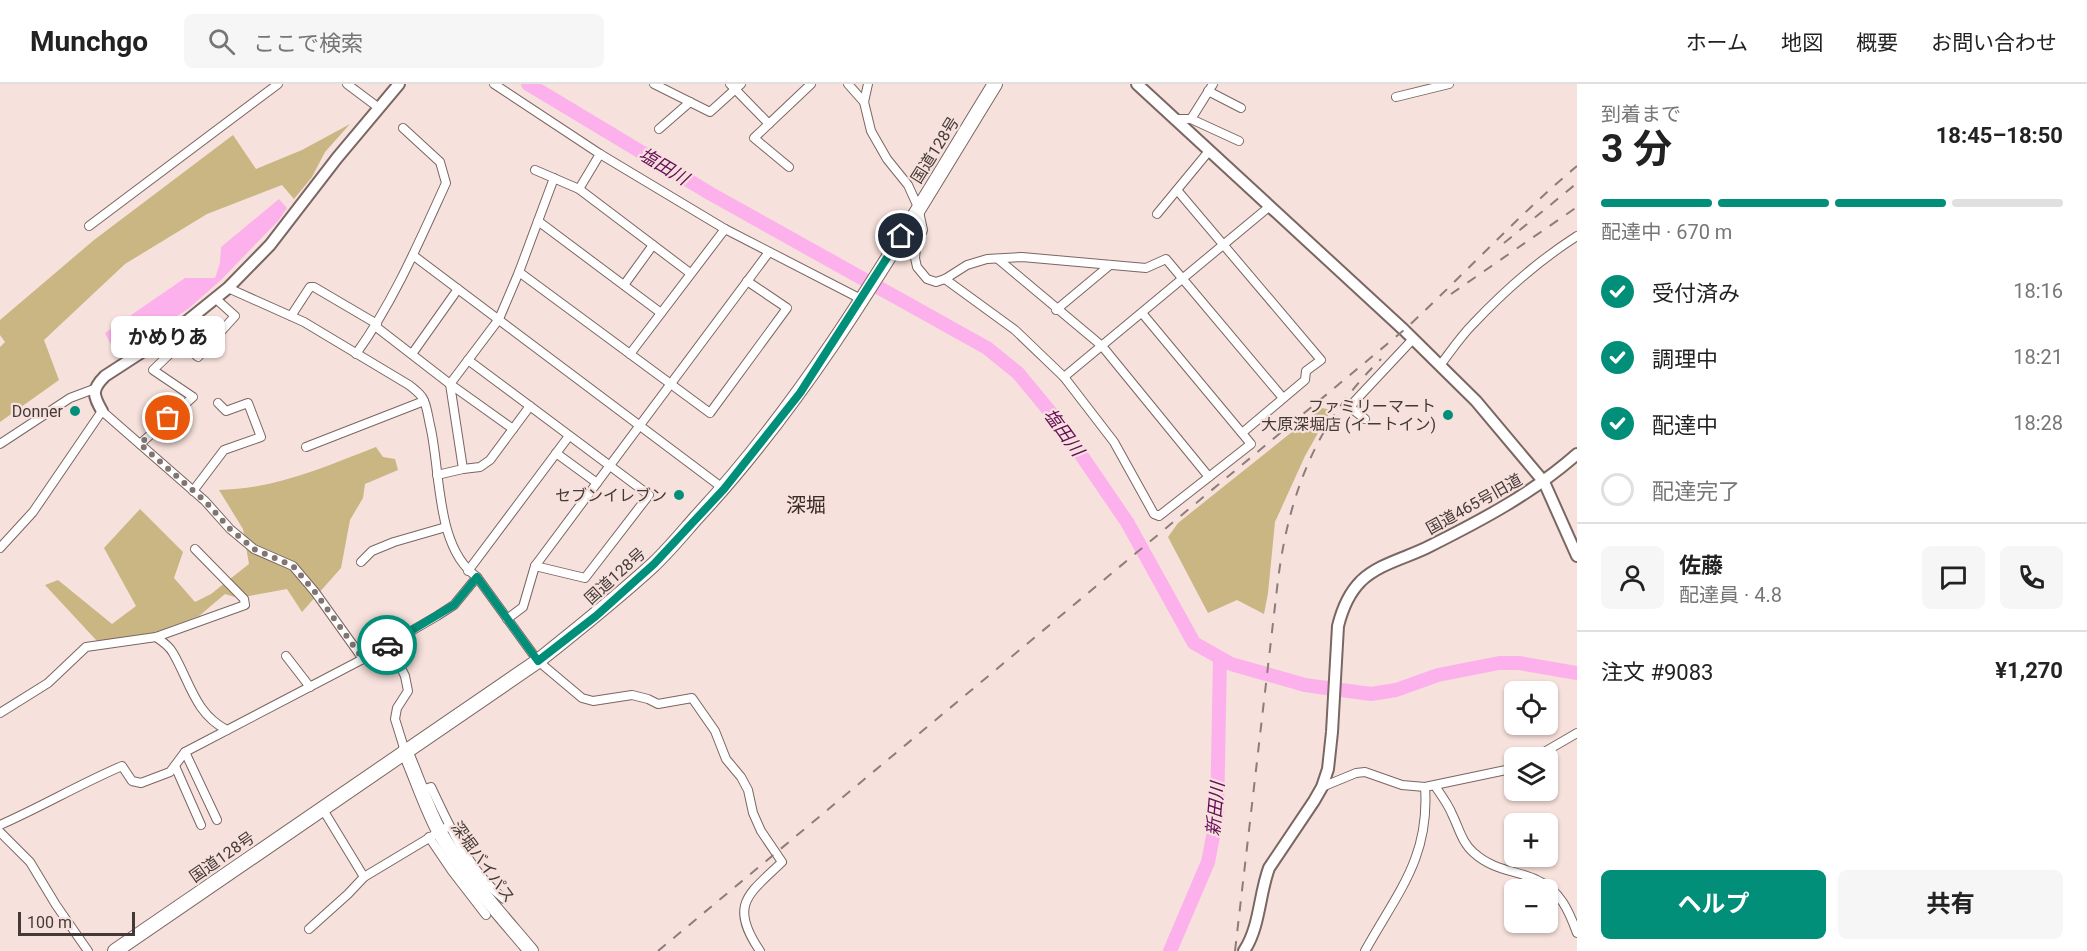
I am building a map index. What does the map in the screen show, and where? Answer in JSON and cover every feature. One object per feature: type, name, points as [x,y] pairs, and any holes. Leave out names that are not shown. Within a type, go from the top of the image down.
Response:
[{"type":"highway","name":"国道128号","points":[[115,951],[538,661],[596,616],[654,564],[724,489],[800,393],[995,84]]},
{"type":"highway","name":"深堀バイパス","points":[[405,751],[439,831],[473,881],[531,951]]},
{"type":"street","points":[[89,226],[278,84]]},
{"type":"street","points":[[347,84],[378,108]]},
{"type":"street","points":[[0,444],[70,398],[94,389],[105,376],[176,330],[228,288],[270,245],[399,84]]},
{"type":"street","points":[[494,84],[600,154],[725,229],[861,299]]},
{"type":"street","points":[[654,84],[710,112],[736,86],[769,124]]},
{"type":"street","points":[[789,167],[754,138],[811,84]]},
{"type":"street","points":[[848,84],[864,102]]},
{"type":"street","points":[[868,84],[864,102],[871,131],[887,159],[908,185],[918,207],[923,230],[915,258],[917,267],[927,279],[936,282],[967,265],[987,259],[1022,257],[1146,268],[1166,259],[1283,398]]},
{"type":"street","name":"国道465号旧道","points":[[1137,84],[1441,364],[1493,420],[1544,482],[1462,531],[1421,551],[1380,567],[1361,581],[1355,589],[1341,615],[1338,626],[1328,769],[1322,788],[1269,868],[1252,939],[1244,951]]},
{"type":"street","points":[[1396,97],[1449,84]]},
{"type":"street","points":[[1191,119],[1210,88],[1230,106],[1241,108]]},
{"type":"street","points":[[659,129],[690,102]]},
{"type":"street","points":[[1175,119],[1191,119],[1239,141]]},
{"type":"street","points":[[356,354],[376,325],[414,256],[446,183],[440,162],[403,128]]},
{"type":"street","points":[[1157,214],[1209,151]]},
{"type":"street","points":[[579,189],[600,154]]},
{"type":"street","points":[[535,170],[579,189],[690,273]]},
{"type":"street","points":[[463,469],[450,384],[499,319],[554,178]]},
{"type":"street","points":[[1177,190],[1321,360],[1306,371],[1305,380],[1242,434]]},
{"type":"street","points":[[1064,377],[1270,206]]},
{"type":"street","points":[[538,221],[661,314]]},
{"type":"street","points":[[630,354],[725,229]]},
{"type":"street","points":[[1441,364],[1471,326],[1528,270],[1577,236]]},
{"type":"street","points":[[624,285],[653,245]]},
{"type":"street","points":[[507,619],[523,607],[535,566],[769,252]]},
{"type":"street","points":[[414,256],[724,489]]},
{"type":"street","points":[[998,259],[1101,346],[1209,477]]},
{"type":"street","points":[[1056,309],[1110,265]]},
{"type":"street","points":[[519,272],[710,413],[787,308],[747,281]]},
{"type":"street","points":[[945,279],[1015,330],[1064,377],[1114,442],[1154,514],[1159,516],[1251,444],[1142,313]]},
{"type":"street","points":[[291,316],[310,287],[314,286],[376,325],[450,384],[513,429]]},
{"type":"street","points":[[228,288],[291,316],[409,385],[423,398],[433,438],[446,527],[457,556],[468,571],[477,577],[538,661],[582,698],[593,701],[632,695],[658,704],[692,698],[715,731],[726,759],[741,777],[748,790],[753,813],[761,831],[782,862],[751,892],[746,900],[745,920],[752,940],[759,951]]},
{"type":"street","points":[[412,354],[458,289]]},
{"type":"street","points":[[140,444],[193,397],[153,370],[181,343],[198,357],[235,316],[215,298]]},
{"type":"street","points":[[1365,419],[1351,408],[1354,402],[1413,339]]},
{"type":"street","points":[[468,360],[649,495],[585,578],[535,566]]},
{"type":"street","points":[[94,389],[102,411],[193,491],[230,529],[254,549],[293,566],[315,592],[363,659]]},
{"type":"street","points":[[306,447],[424,401]]},
{"type":"street","points":[[193,491],[224,450],[261,437],[248,404],[225,411],[218,403]]},
{"type":"street","points":[[437,475],[480,467],[490,460],[530,406]]},
{"type":"street","points":[[0,548],[33,512],[102,411]]},
{"type":"street","points":[[468,571],[569,436]]},
{"type":"street","points":[[556,453],[597,483]]},
{"type":"street","points":[[1577,454],[1544,482],[1577,556]]},
{"type":"street","points":[[361,562],[372,551],[446,527]]},
{"type":"street","points":[[0,713],[48,682],[86,647],[156,637],[243,606],[246,603],[195,549]]},
{"type":"street","points":[[0,825],[122,766],[132,781],[141,783],[170,772],[185,752],[363,659],[454,605],[477,577]]},
{"type":"street","points":[[156,637],[172,651],[204,714],[227,730]]},
{"type":"street","points":[[389,644],[405,676],[408,691],[397,708],[395,719],[405,751]]},
{"type":"street","points":[[286,656],[310,687]]},
{"type":"street","points":[[1553,747],[1577,733]]},
{"type":"street","points":[[185,752],[217,820]]},
{"type":"street","points":[[176,766],[201,825]]},
{"type":"street","points":[[1322,788],[1365,772],[1402,785],[1425,787],[1470,779],[1504,769]]},
{"type":"street","points":[[1435,786],[1452,813],[1462,838],[1473,853],[1507,872],[1537,880],[1549,887],[1569,910],[1577,933]]},
{"type":"street","points":[[1365,951],[1394,903],[1416,859],[1424,831],[1425,787]]},
{"type":"street","points":[[322,808],[364,877]]},
{"type":"street","points":[[309,929],[364,877],[439,831]]},
{"type":"street","points":[[439,831],[464,851],[490,888],[504,899]]},
{"type":"street","points":[[439,831],[452,871],[486,915]]},
{"type":"street","points":[[0,832],[30,862],[88,951]]},
{"type":"shaded area","points":[[350,124],[325,152],[312,177],[294,199],[282,185],[207,214],[125,264],[44,340],[59,380],[0,422],[0,347],[5,342],[0,335],[0,320],[94,240],[233,135],[256,169],[302,150]]},
{"type":"shaded area","points":[[279,199],[287,208],[279,220],[221,280],[188,309],[152,332],[149,324],[136,320],[115,346],[110,343],[105,333],[185,278],[215,278],[220,263],[221,247]]},
{"type":"shaded area","points":[[1322,408],[1331,410],[1305,456],[1275,522],[1264,614],[1237,600],[1208,613],[1168,537],[1178,523]]},
{"type":"shaded area","points":[[376,447],[383,457],[395,459],[398,470],[365,484],[363,498],[350,520],[341,568],[302,612],[287,589],[238,598],[225,594],[199,616],[145,636],[97,641],[45,585],[58,580],[112,624],[136,606],[104,548],[140,509],[183,552],[174,578],[195,602],[211,594],[249,564],[243,529],[219,490],[260,486],[299,476]]},
{"type":"waterway","name":"塩田川","points":[[528,84],[711,194],[987,348],[1018,373],[1060,424],[1127,522],[1194,643],[1231,664],[1305,685],[1371,694],[1396,690],[1438,675],[1499,663],[1519,663],[1577,673]]},
{"type":"waterway","name":"新田川","points":[[1170,951],[1208,862],[1217,816],[1220,658]]},
{"type":"railway","points":[[658,951],[1404,330],[1577,166]]},
{"type":"railway","points":[[1504,243],[1577,183]]},
{"type":"railway","points":[[1451,294],[1577,207]]},
{"type":"railway","points":[[1235,951],[1278,580],[1290,517],[1299,488],[1323,433],[1339,407],[1381,359]]},
{"type":"way so far","points":[[168,418],[140,444],[205,501],[230,529],[254,549],[293,566],[315,592],[363,659],[387,645]]},
{"type":"place","name":"Donner","points":[[75,411]]},
{"type":"place","name":"ファミリーマート 大原深堀店 (イートイン)","points":[[1448,415]]},
{"type":"place","name":"かめりあ","points":[[168,418]]},
{"type":"place","name":"セブンイレブン","points":[[679,495]]},
{"type":"district","name":"深堀","points":[[806,505]]},
{"type":"route","points":[[387,645],[454,605],[477,577],[538,661],[596,616],[654,564],[724,489],[800,393],[901,236]]}]
